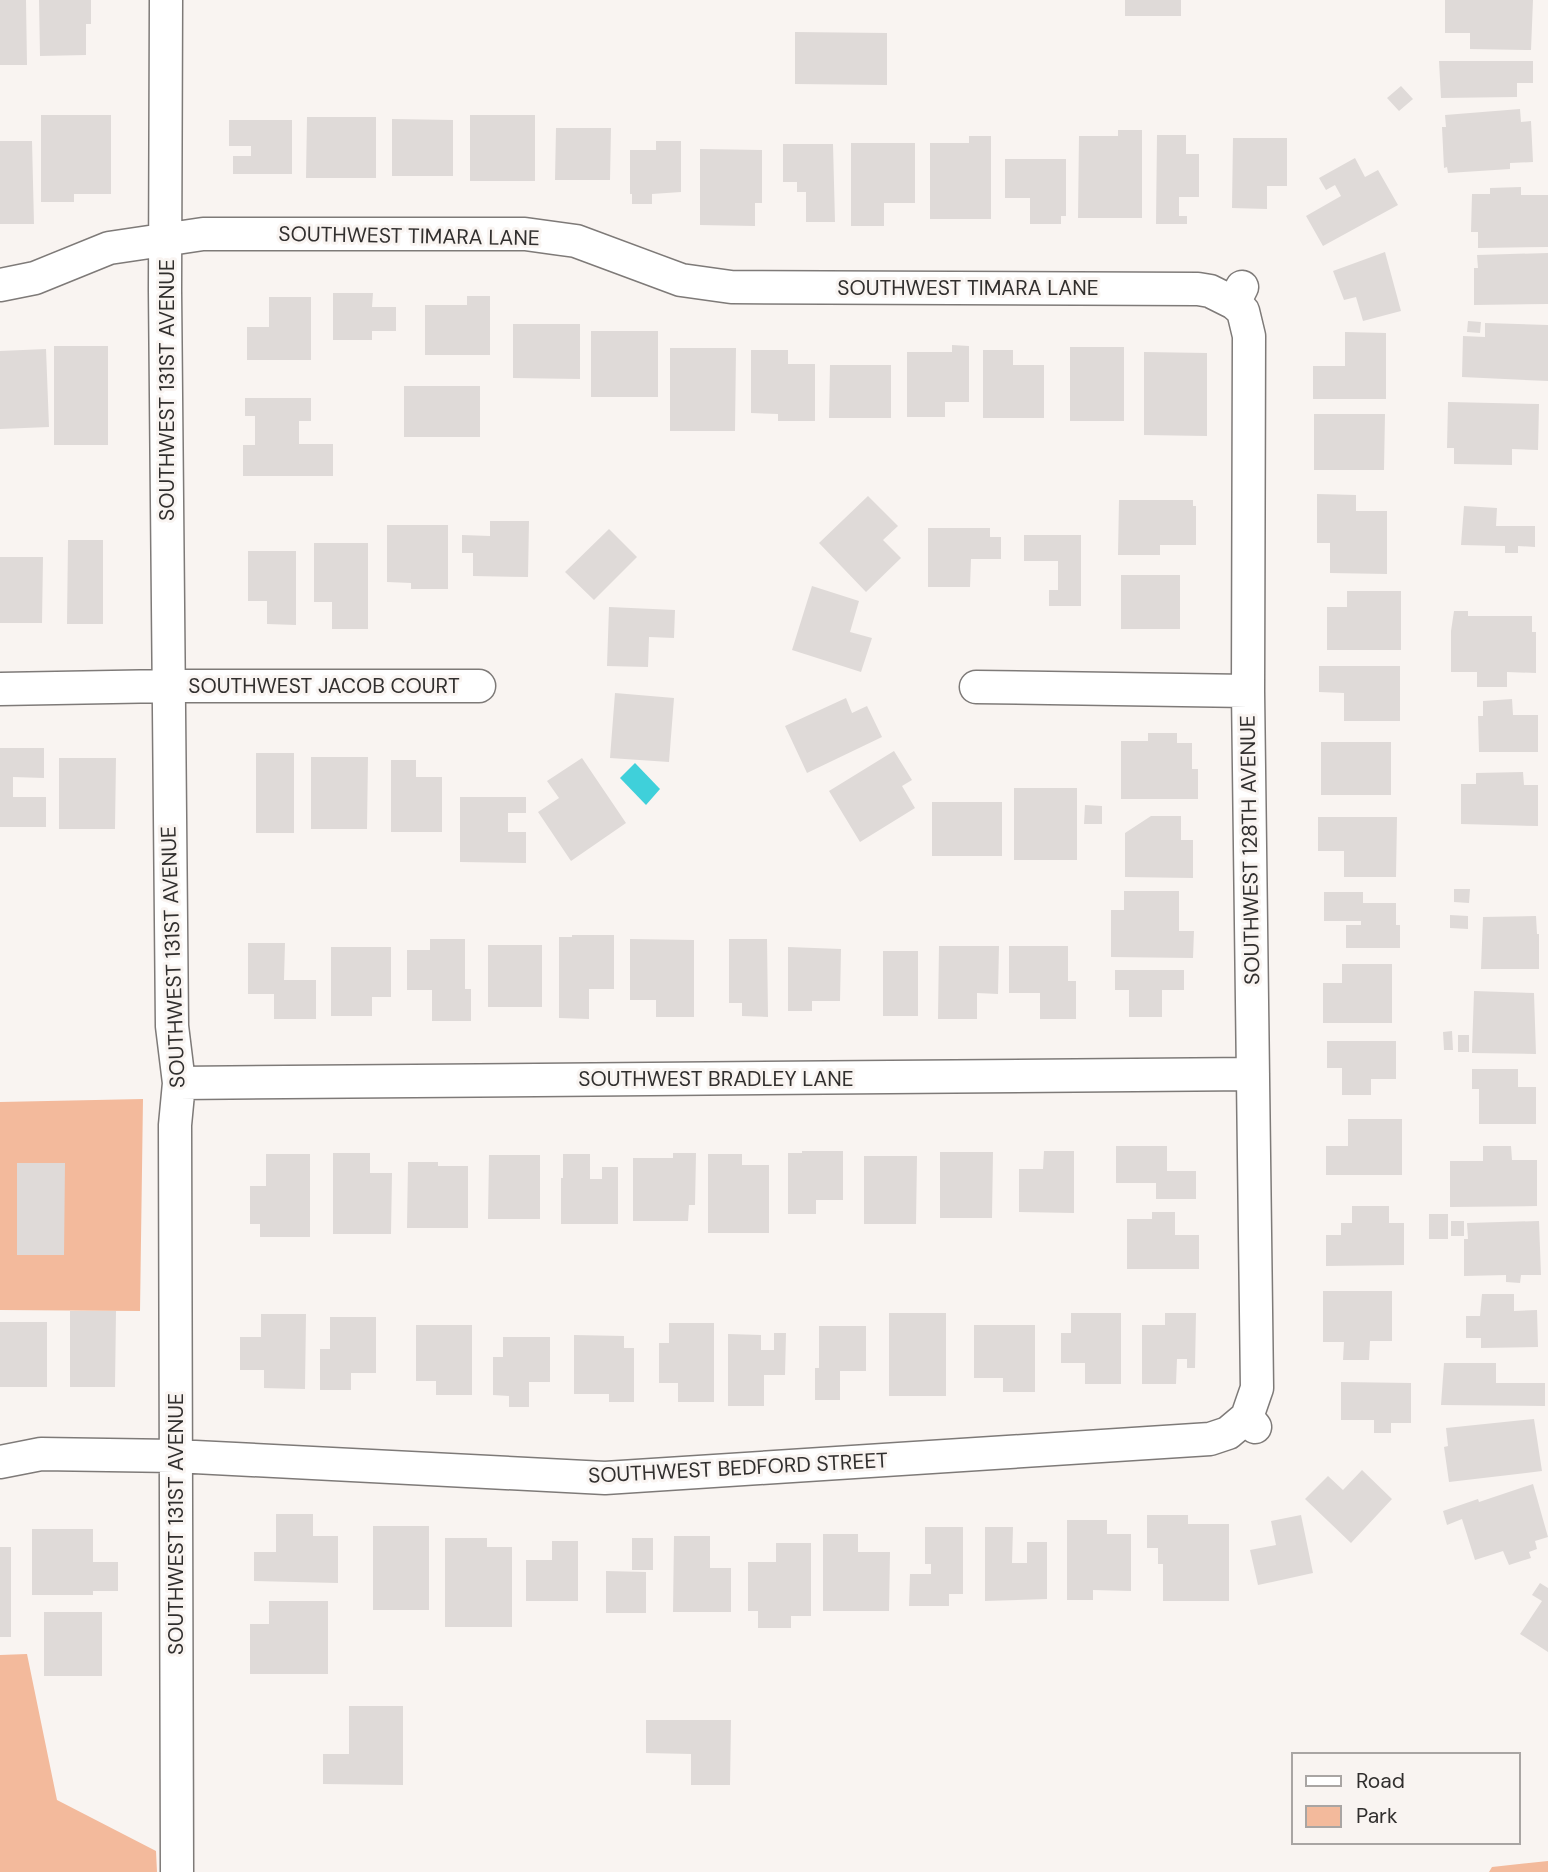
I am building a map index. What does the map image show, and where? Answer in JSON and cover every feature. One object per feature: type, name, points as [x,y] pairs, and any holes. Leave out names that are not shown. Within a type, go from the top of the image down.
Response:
[{"type":"street","name":"SOUTHWEST 131ST AVENUE","points":[[166,0],[165,240],[172,1026],[179,1083],[175,1125],[177,1872]]},
{"type":"street","name":"SOUTHWEST TIMARA LANE","points":[[0,285],[35,278],[109,248],[204,234],[525,234],[576,242],[681,280],[731,287],[1198,289],[1238,295]]},
{"type":"street","name":"SOUTHWEST 128TH AVENUE","points":[[1238,295],[1249,336],[1248,691],[1257,1388],[1251,1422]]},
{"type":"street","name":"SOUTHWEST JACOB COURT","points":[[0,689],[168,685],[480,685]]},
{"type":"street","points":[[976,687],[1248,691]]},
{"type":"street","name":"SOUTHWEST BRADLEY LANE","points":[[179,1083],[1253,1074]]},
{"type":"street","name":"SOUTHWEST BEDFORD STREET","points":[[0,1462],[41,1454],[175,1456],[605,1478],[1210,1439],[1251,1422]]},
{"type":"green space","points":[[143,1099],[140,1311],[0,1310],[0,1102]]},
{"type":"green space","points":[[27,1654],[57,1800],[156,1851],[157,1872],[0,1872],[0,1655]]},
{"type":"green space","points":[[1548,1861],[1548,1872],[1489,1872],[1492,1867]]},
{"type":"water","points":[[635,763],[660,789],[646,805],[620,778]]},
{"type":"building","points":[[0,0],[26,0],[27,65],[0,65]]},
{"type":"building","points":[[39,0],[91,0],[91,24],[86,24],[86,55],[40,56]]},
{"type":"building","points":[[1125,0],[1181,0],[1181,16],[1125,16]]},
{"type":"building","points":[[1445,0],[1533,0],[1531,50],[1470,49],[1470,33],[1445,33]]},
{"type":"building","points":[[795,32],[887,33],[887,85],[795,84]]},
{"type":"building","points":[[1439,61],[1533,61],[1533,83],[1517,83],[1517,97],[1441,98]]},
{"type":"building","points":[[1401,86],[1413,99],[1399,111],[1387,98]]},
{"type":"building","points":[[1520,109],[1521,122],[1531,121],[1533,162],[1510,163],[1510,169],[1448,173],[1447,167],[1444,168],[1442,127],[1446,127],[1445,115]]},
{"type":"building","points":[[41,115],[111,115],[111,194],[74,194],[74,202],[41,202]]},
{"type":"building","points":[[470,115],[535,115],[535,181],[470,181]]},
{"type":"building","points":[[307,117],[376,117],[376,178],[306,178]]},
{"type":"building","points":[[392,119],[453,120],[453,176],[392,176]]},
{"type":"building","points":[[229,120],[292,120],[292,174],[233,174],[233,156],[251,156],[251,146],[229,146]]},
{"type":"building","points":[[556,128],[611,128],[610,180],[555,180]]},
{"type":"building","points":[[1118,130],[1142,130],[1142,218],[1078,218],[1079,136],[1118,136]]},
{"type":"building","points":[[1157,135],[1186,135],[1186,154],[1199,154],[1199,197],[1179,197],[1179,216],[1187,216],[1187,224],[1156,224]]},
{"type":"building","points":[[969,136],[991,136],[991,219],[930,219],[930,143],[969,143]]},
{"type":"building","points":[[1233,138],[1287,138],[1287,186],[1267,186],[1267,209],[1232,208]]},
{"type":"building","points":[[0,141],[32,141],[34,224],[0,224]]},
{"type":"building","points":[[656,141],[681,141],[681,192],[652,194],[652,204],[632,204],[630,150],[656,150]]},
{"type":"building","points":[[851,143],[915,143],[915,203],[884,203],[884,226],[851,226]]},
{"type":"building","points":[[783,144],[833,144],[835,222],[806,222],[806,192],[797,192],[797,182],[783,182]]},
{"type":"building","points":[[700,149],[762,150],[762,203],[755,203],[755,226],[700,225]]},
{"type":"building","points":[[1355,158],[1365,177],[1378,170],[1398,205],[1323,246],[1306,216],[1341,196],[1335,185],[1326,190],[1319,178]]},
{"type":"building","points":[[1005,159],[1066,159],[1066,216],[1061,216],[1061,224],[1030,224],[1030,198],[1005,198]]},
{"type":"building","points":[[1521,187],[1521,195],[1548,195],[1548,247],[1478,248],[1478,232],[1471,232],[1472,194],[1490,194],[1490,188]]},
{"type":"building","points":[[1385,252],[1401,311],[1363,321],[1356,297],[1344,300],[1333,271]]},
{"type":"building","points":[[1548,253],[1548,304],[1474,305],[1474,268],[1478,268],[1477,255]]},
{"type":"building","points":[[333,293],[373,293],[372,307],[396,307],[396,331],[372,331],[372,340],[333,340]]},
{"type":"building","points":[[467,296],[490,296],[490,355],[425,355],[425,305],[467,305]]},
{"type":"building","points":[[269,297],[311,297],[311,360],[247,360],[247,327],[269,327]]},
{"type":"building","points":[[1468,321],[1481,322],[1480,333],[1467,332]]},
{"type":"building","points":[[1485,323],[1548,325],[1548,381],[1462,377],[1463,336],[1485,337]]},
{"type":"building","points":[[513,324],[580,324],[580,379],[513,378]]},
{"type":"building","points":[[591,331],[658,331],[658,397],[591,397]]},
{"type":"building","points":[[1345,332],[1386,333],[1386,399],[1313,399],[1313,366],[1345,366]]},
{"type":"building","points":[[952,345],[969,346],[969,402],[945,402],[945,417],[907,417],[907,352],[952,352]]},
{"type":"building","points":[[54,346],[108,346],[108,445],[54,445]]},
{"type":"building","points":[[1070,347],[1124,347],[1124,421],[1070,421]]},
{"type":"building","points":[[670,348],[736,348],[735,431],[670,431]]},
{"type":"building","points":[[46,349],[49,427],[0,429],[0,351]]},
{"type":"building","points":[[751,350],[788,350],[788,364],[815,364],[815,421],[778,421],[778,414],[751,413]]},
{"type":"building","points":[[983,350],[1013,350],[1013,365],[1044,365],[1044,418],[983,418]]},
{"type":"building","points":[[1144,352],[1207,353],[1207,436],[1144,435]]},
{"type":"building","points":[[830,365],[891,365],[891,418],[829,418]]},
{"type":"building","points":[[404,386],[480,386],[480,437],[404,437]]},
{"type":"building","points":[[245,398],[311,398],[311,421],[299,421],[299,444],[333,444],[333,476],[243,476],[243,445],[255,445],[255,416],[245,416]]},
{"type":"building","points":[[1448,402],[1539,404],[1538,450],[1512,449],[1512,465],[1454,464],[1454,448],[1447,448]]},
{"type":"building","points":[[1314,414],[1385,414],[1384,470],[1314,470]]},
{"type":"building","points":[[1317,494],[1356,495],[1356,511],[1387,511],[1387,574],[1330,573],[1330,543],[1317,543]]},
{"type":"building","points":[[868,496],[898,526],[883,540],[901,558],[866,592],[819,543]]},
{"type":"building","points":[[1119,500],[1193,500],[1193,506],[1196,506],[1196,545],[1160,545],[1160,555],[1118,555]]},
{"type":"building","points":[[1464,506],[1497,508],[1496,526],[1535,526],[1535,547],[1518,546],[1518,553],[1505,553],[1505,546],[1461,545]]},
{"type":"building","points":[[490,521],[529,521],[528,577],[473,576],[473,553],[462,553],[462,535],[490,536]]},
{"type":"building","points":[[387,525],[448,525],[448,589],[411,589],[411,583],[387,582]]},
{"type":"building","points":[[928,528],[990,528],[990,537],[1001,537],[1001,559],[971,559],[970,587],[928,587]]},
{"type":"building","points":[[609,529],[637,557],[594,600],[565,572]]},
{"type":"building","points":[[1024,535],[1081,535],[1081,606],[1049,606],[1049,590],[1058,590],[1058,561],[1024,561]]},
{"type":"building","points":[[68,540],[103,540],[103,624],[67,624]]},
{"type":"building","points":[[314,543],[368,543],[368,629],[332,629],[332,602],[314,602]]},
{"type":"building","points":[[248,551],[296,551],[296,625],[267,624],[267,601],[248,601]]},
{"type":"building","points":[[0,557],[43,557],[42,623],[0,623]]},
{"type":"building","points":[[1121,575],[1180,575],[1180,629],[1121,629]]},
{"type":"building","points":[[812,586],[859,601],[850,632],[872,638],[861,672],[792,650]]},
{"type":"building","points":[[1347,591],[1401,591],[1401,650],[1327,650],[1327,607],[1347,607]]},
{"type":"building","points":[[609,607],[675,610],[674,638],[649,637],[648,667],[607,666]]},
{"type":"building","points":[[1454,611],[1468,611],[1468,616],[1532,616],[1532,632],[1536,632],[1536,673],[1507,672],[1507,687],[1477,687],[1477,672],[1451,672]]},
{"type":"building","points":[[1319,666],[1400,666],[1400,721],[1344,721],[1344,693],[1319,692]]},
{"type":"building","points":[[615,693],[674,698],[669,762],[610,758]]},
{"type":"building","points":[[846,698],[852,713],[867,706],[882,737],[807,773],[785,726]]},
{"type":"building","points":[[1512,699],[1513,715],[1538,715],[1538,752],[1479,752],[1478,716],[1483,716],[1483,701]]},
{"type":"building","points":[[1148,733],[1177,733],[1177,743],[1192,743],[1192,769],[1198,769],[1198,799],[1121,799],[1121,741],[1148,741]]},
{"type":"building","points":[[1321,742],[1391,742],[1391,795],[1321,795]]},
{"type":"building","points":[[0,748],[44,748],[44,778],[13,777],[13,797],[46,797],[46,827],[0,827]]},
{"type":"building","points":[[894,751],[912,780],[902,786],[915,808],[860,842],[829,791]]},
{"type":"building","points":[[256,753],[294,753],[294,833],[256,833]]},
{"type":"building","points":[[311,757],[368,757],[367,829],[311,829]]},
{"type":"building","points":[[59,758],[116,758],[115,829],[59,829]]},
{"type":"building","points":[[582,758],[626,823],[571,861],[538,812],[559,798],[547,781]]},
{"type":"building","points":[[391,760],[416,760],[416,777],[442,777],[442,832],[391,832]]},
{"type":"building","points":[[1523,772],[1524,785],[1538,785],[1538,826],[1461,824],[1461,784],[1476,784],[1476,773]]},
{"type":"building","points":[[1014,788],[1077,788],[1077,860],[1014,860]]},
{"type":"building","points":[[460,797],[526,797],[526,813],[508,813],[508,832],[526,832],[526,863],[460,862]]},
{"type":"building","points":[[932,802],[1002,802],[1002,856],[932,856]]},
{"type":"building","points":[[1085,805],[1102,806],[1102,824],[1084,824]]},
{"type":"building","points":[[1151,816],[1181,816],[1181,840],[1193,840],[1193,878],[1125,877],[1125,833]]},
{"type":"building","points":[[1318,817],[1397,817],[1396,877],[1344,877],[1344,851],[1318,851]]},
{"type":"building","points":[[1454,889],[1470,889],[1469,903],[1454,902]]},
{"type":"building","points":[[1124,891],[1179,891],[1179,931],[1194,931],[1193,958],[1111,957],[1111,910],[1124,910]]},
{"type":"building","points":[[1324,892],[1363,892],[1363,903],[1396,903],[1400,948],[1346,948],[1346,925],[1361,925],[1361,921],[1324,921]]},
{"type":"building","points":[[1450,915],[1468,916],[1468,929],[1450,928]]},
{"type":"building","points":[[1536,916],[1539,969],[1481,969],[1483,917]]},
{"type":"building","points":[[614,935],[614,989],[589,989],[589,1019],[559,1018],[559,937]]},
{"type":"building","points":[[430,939],[465,939],[465,989],[471,989],[471,1021],[432,1021],[432,990],[407,990],[407,950],[430,950]]},
{"type":"building","points":[[630,939],[694,940],[694,1017],[656,1017],[656,1000],[630,1000]]},
{"type":"building","points":[[729,939],[767,939],[768,1017],[742,1016],[742,1003],[729,1003]]},
{"type":"building","points":[[248,943],[285,943],[284,980],[316,980],[316,1019],[274,1019],[274,994],[248,994]]},
{"type":"building","points":[[488,945],[542,945],[542,1007],[488,1007]]},
{"type":"building","points":[[939,946],[999,946],[998,994],[977,993],[977,1019],[938,1019]]},
{"type":"building","points":[[1009,946],[1068,946],[1068,981],[1076,981],[1076,1019],[1040,1019],[1040,993],[1009,993]]},
{"type":"building","points":[[331,947],[391,947],[391,997],[372,997],[372,1016],[331,1016]]},
{"type":"building","points":[[788,947],[841,949],[840,1001],[812,1001],[812,1011],[788,1011]]},
{"type":"building","points":[[883,951],[918,951],[918,1016],[883,1016]]},
{"type":"building","points":[[1342,964],[1392,964],[1392,1023],[1323,1023],[1323,983],[1342,983]]},
{"type":"building","points":[[1115,970],[1184,970],[1184,990],[1162,990],[1162,1017],[1129,1017],[1129,990],[1115,990]]},
{"type":"building","points":[[1474,991],[1534,993],[1536,1054],[1472,1053]]},
{"type":"building","points":[[1452,1031],[1453,1050],[1444,1050],[1443,1032]]},
{"type":"building","points":[[1458,1035],[1469,1035],[1469,1052],[1458,1052]]},
{"type":"building","points":[[1327,1041],[1396,1041],[1396,1079],[1371,1079],[1371,1095],[1342,1095],[1342,1068],[1327,1068]]},
{"type":"building","points":[[1472,1069],[1518,1069],[1518,1087],[1536,1087],[1536,1124],[1479,1124],[1479,1089],[1472,1089]]},
{"type":"building","points":[[1348,1119],[1402,1119],[1402,1175],[1326,1175],[1326,1146],[1348,1146]]},
{"type":"building","points":[[1116,1146],[1167,1146],[1167,1171],[1196,1171],[1196,1199],[1156,1199],[1156,1183],[1116,1183]]},
{"type":"building","points":[[1483,1146],[1511,1146],[1512,1160],[1537,1160],[1537,1206],[1450,1207],[1450,1161],[1483,1161]]},
{"type":"building","points":[[843,1151],[843,1200],[816,1200],[816,1214],[788,1214],[788,1153]]},
{"type":"building","points":[[1044,1151],[1074,1151],[1074,1213],[1019,1212],[1019,1169],[1043,1169]]},
{"type":"building","points":[[940,1152],[993,1152],[992,1218],[940,1218]]},
{"type":"building","points":[[333,1153],[370,1153],[370,1173],[392,1173],[391,1234],[333,1234]]},
{"type":"building","points":[[673,1153],[696,1153],[695,1205],[689,1205],[688,1221],[633,1221],[633,1158],[673,1158]]},
{"type":"building","points":[[266,1154],[310,1154],[310,1237],[260,1237],[260,1224],[250,1224],[250,1186],[266,1186]]},
{"type":"building","points":[[563,1154],[590,1154],[590,1179],[602,1179],[602,1167],[618,1167],[618,1224],[561,1224]]},
{"type":"building","points":[[708,1154],[742,1154],[742,1165],[769,1165],[769,1233],[708,1233]]},
{"type":"building","points":[[489,1155],[540,1155],[540,1219],[488,1219]]},
{"type":"building","points":[[864,1156],[917,1156],[916,1224],[864,1224]]},
{"type":"building","points":[[408,1162],[468,1166],[468,1228],[407,1228]]},
{"type":"building","points":[[17,1163],[65,1163],[64,1255],[17,1255]]},
{"type":"building","points":[[1352,1206],[1389,1206],[1389,1223],[1404,1223],[1404,1265],[1326,1266],[1326,1235],[1341,1235],[1341,1223],[1352,1223]]},
{"type":"building","points":[[1152,1212],[1175,1212],[1175,1235],[1199,1235],[1199,1269],[1127,1269],[1127,1219],[1152,1219]]},
{"type":"building","points":[[1429,1214],[1448,1214],[1448,1239],[1429,1239]]},
{"type":"building","points":[[1451,1221],[1464,1221],[1464,1236],[1451,1236]]},
{"type":"building","points":[[1539,1221],[1541,1275],[1521,1275],[1520,1283],[1506,1282],[1506,1275],[1464,1276],[1467,1223]]},
{"type":"building","points":[[1323,1291],[1392,1291],[1392,1341],[1370,1341],[1369,1360],[1343,1360],[1344,1342],[1323,1342]]},
{"type":"building","points":[[1482,1294],[1514,1294],[1514,1311],[1537,1310],[1538,1347],[1481,1348],[1481,1338],[1466,1338],[1466,1316],[1480,1316]]},
{"type":"building","points":[[70,1311],[116,1311],[115,1387],[70,1387]]},
{"type":"building","points":[[889,1313],[946,1313],[946,1396],[889,1396]]},
{"type":"building","points":[[1071,1313],[1121,1313],[1121,1384],[1085,1384],[1085,1363],[1061,1363],[1061,1333],[1071,1333]]},
{"type":"building","points":[[1165,1313],[1196,1313],[1195,1368],[1187,1368],[1187,1359],[1177,1359],[1176,1384],[1142,1384],[1142,1325],[1165,1325]]},
{"type":"building","points":[[261,1314],[306,1314],[305,1389],[264,1388],[264,1370],[240,1370],[240,1337],[261,1337]]},
{"type":"building","points":[[330,1317],[376,1317],[376,1373],[351,1373],[351,1390],[320,1390],[320,1349],[330,1349]]},
{"type":"building","points":[[0,1322],[47,1322],[47,1387],[0,1387]]},
{"type":"building","points":[[669,1323],[714,1323],[714,1402],[678,1402],[678,1383],[659,1383],[659,1343],[669,1343]]},
{"type":"building","points":[[416,1325],[472,1325],[472,1395],[436,1395],[436,1381],[416,1381]]},
{"type":"building","points":[[974,1325],[1035,1325],[1035,1392],[1003,1392],[1003,1378],[974,1378]]},
{"type":"building","points":[[819,1326],[866,1326],[866,1371],[840,1371],[840,1400],[815,1400],[815,1368],[819,1368]]},
{"type":"building","points":[[774,1333],[786,1333],[785,1375],[764,1375],[764,1406],[728,1406],[728,1334],[761,1335],[761,1350],[774,1350]]},
{"type":"building","points":[[574,1335],[624,1336],[624,1348],[634,1348],[634,1402],[609,1402],[609,1394],[574,1394]]},
{"type":"building","points":[[503,1337],[550,1337],[550,1382],[529,1382],[529,1407],[509,1407],[509,1396],[493,1395],[493,1357],[503,1357]]},
{"type":"building","points":[[1444,1363],[1496,1363],[1496,1383],[1545,1383],[1545,1406],[1441,1405]]},
{"type":"building","points":[[1341,1382],[1411,1383],[1411,1423],[1391,1423],[1391,1433],[1374,1433],[1374,1420],[1341,1420]]},
{"type":"building","points":[[1534,1419],[1542,1471],[1449,1482],[1444,1447],[1448,1446],[1446,1428]]},
{"type":"building","points":[[1362,1470],[1392,1499],[1351,1543],[1305,1499],[1328,1476],[1343,1490]]},
{"type":"building","points":[[1533,1484],[1548,1537],[1535,1541],[1537,1549],[1529,1552],[1531,1558],[1509,1565],[1503,1551],[1475,1560],[1462,1519],[1447,1525],[1443,1511]]},
{"type":"building","points":[[276,1514],[313,1514],[313,1536],[338,1536],[338,1583],[254,1581],[254,1552],[276,1552]]},
{"type":"building","points":[[1147,1515],[1188,1515],[1188,1524],[1229,1524],[1229,1601],[1163,1601],[1163,1564],[1158,1564],[1158,1548],[1147,1548]]},
{"type":"building","points":[[1301,1515],[1313,1573],[1258,1585],[1250,1550],[1276,1545],[1271,1521]]},
{"type":"building","points":[[1067,1520],[1107,1520],[1107,1534],[1131,1534],[1131,1591],[1093,1590],[1093,1600],[1067,1600]]},
{"type":"building","points":[[373,1526],[429,1526],[429,1610],[373,1610]]},
{"type":"building","points":[[925,1527],[963,1527],[963,1594],[949,1594],[949,1606],[909,1606],[910,1574],[931,1574],[931,1564],[925,1564]]},
{"type":"building","points":[[985,1527],[1013,1527],[1012,1563],[1027,1563],[1027,1542],[1047,1542],[1047,1599],[985,1601]]},
{"type":"building","points":[[32,1529],[93,1529],[93,1562],[118,1562],[118,1591],[93,1591],[93,1595],[32,1595]]},
{"type":"building","points":[[823,1534],[858,1534],[858,1552],[890,1552],[889,1611],[823,1611]]},
{"type":"building","points":[[674,1536],[710,1536],[710,1568],[731,1568],[731,1612],[673,1612]]},
{"type":"building","points":[[445,1538],[487,1538],[487,1547],[512,1547],[512,1627],[445,1627]]},
{"type":"building","points":[[632,1538],[653,1538],[653,1570],[632,1570]]},
{"type":"building","points":[[552,1541],[578,1541],[578,1601],[526,1601],[526,1560],[552,1560]]},
{"type":"building","points":[[776,1543],[811,1543],[811,1616],[791,1616],[791,1628],[758,1628],[758,1611],[748,1611],[748,1562],[776,1562]]},
{"type":"building","points":[[0,1547],[11,1547],[11,1637],[0,1637]]},
{"type":"building","points":[[606,1571],[646,1572],[646,1613],[606,1613]]},
{"type":"building","points":[[1540,1583],[1548,1588],[1548,1652],[1520,1634],[1542,1601],[1532,1595]]},
{"type":"building","points":[[269,1601],[328,1601],[328,1674],[250,1674],[250,1624],[269,1624]]},
{"type":"building","points":[[44,1612],[102,1612],[102,1676],[44,1676]]},
{"type":"building","points":[[349,1706],[403,1706],[403,1785],[323,1784],[323,1754],[349,1754]]},
{"type":"building","points":[[646,1720],[731,1720],[730,1785],[691,1785],[691,1754],[646,1753]]}]
